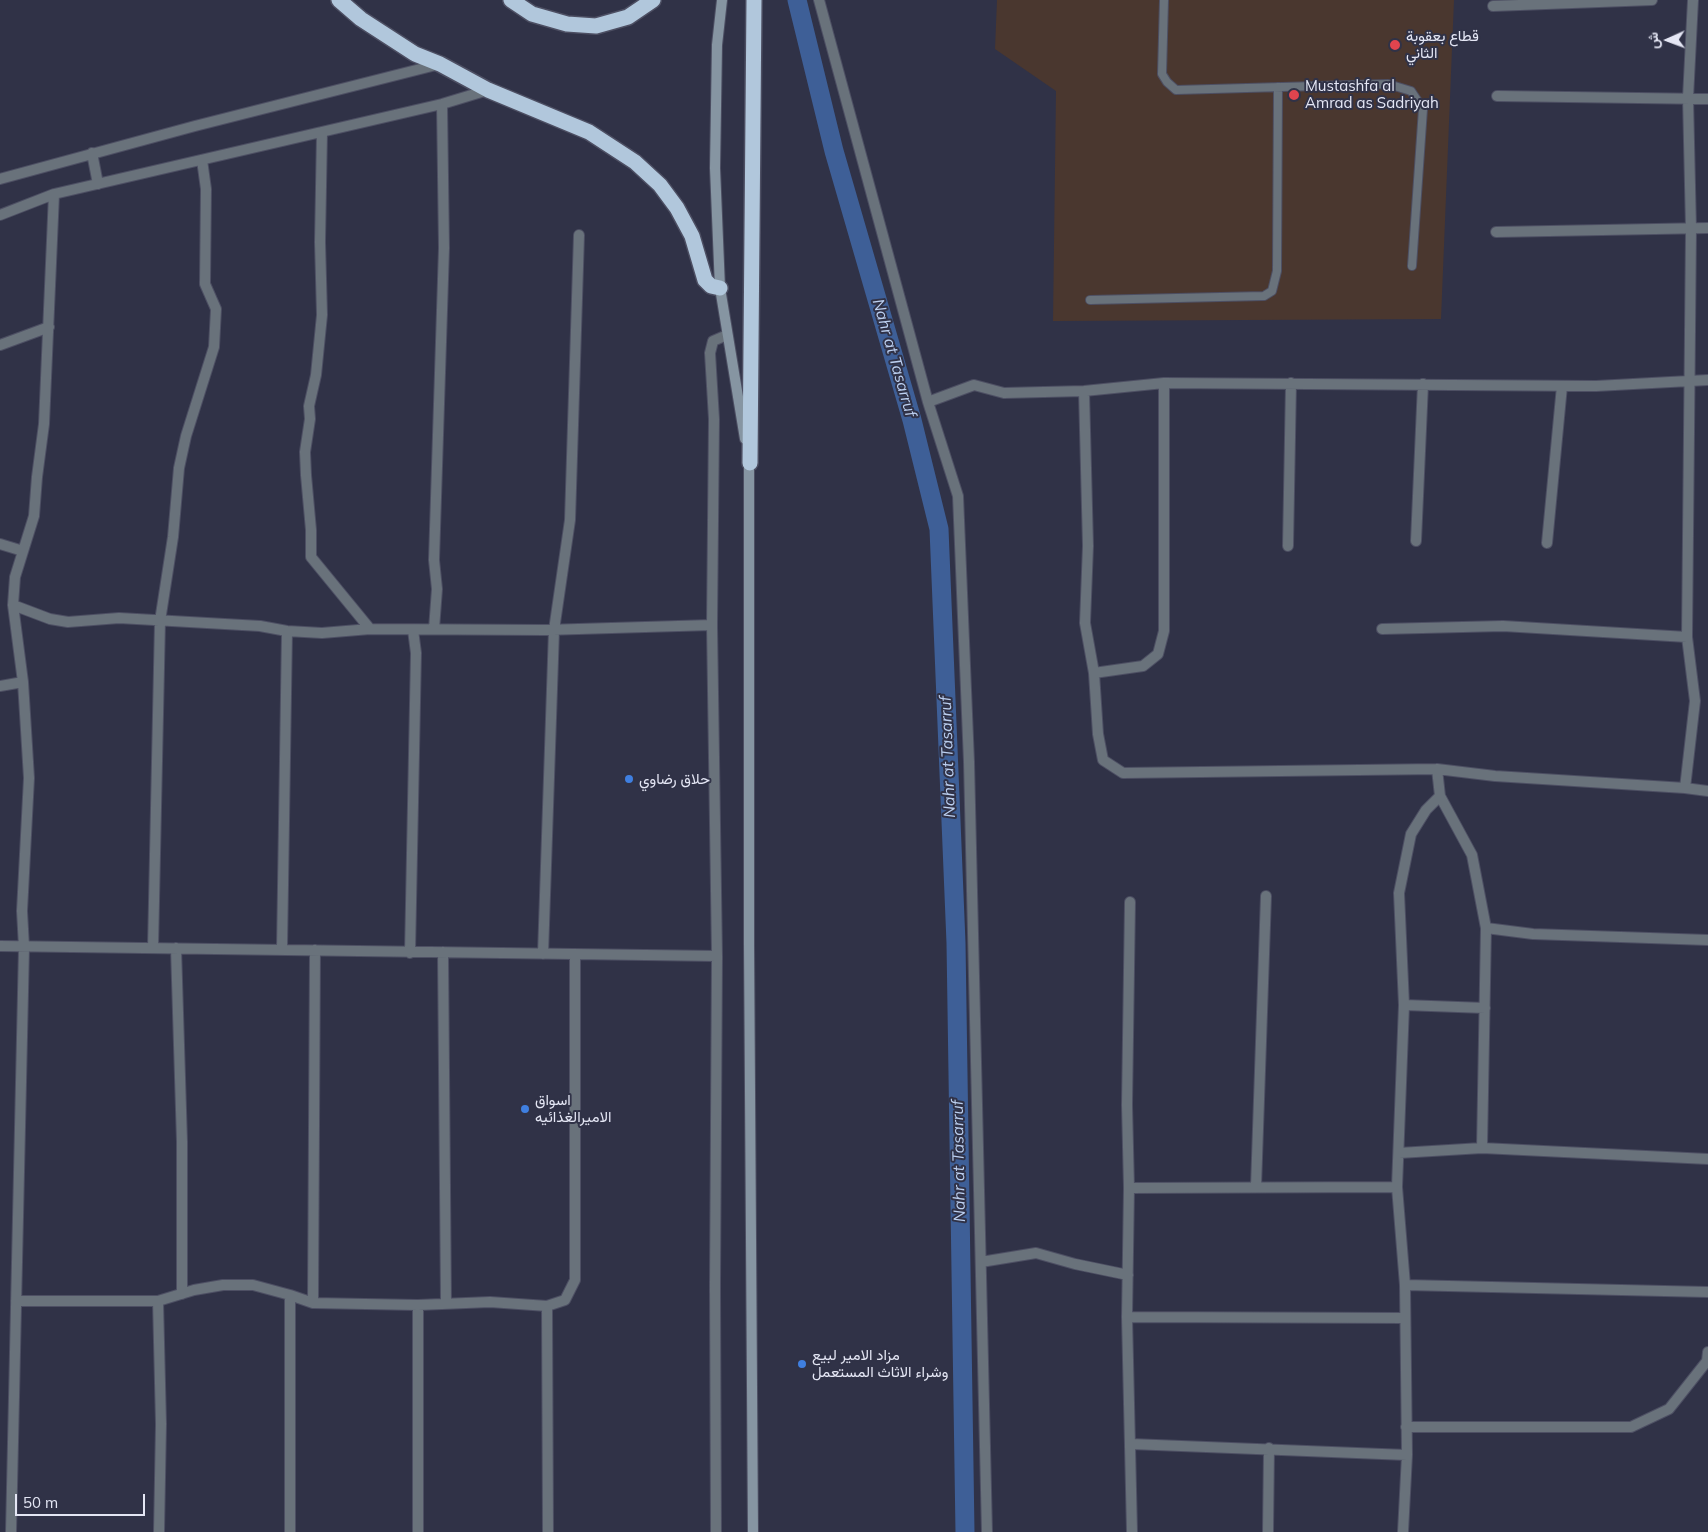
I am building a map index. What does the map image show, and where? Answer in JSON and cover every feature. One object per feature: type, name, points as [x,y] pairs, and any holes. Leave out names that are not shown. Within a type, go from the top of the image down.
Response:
[{"type":"highway","points":[[339,0],[362,19],[415,54],[440,64],[488,90],[589,132],[636,162],[660,184],[677,208],[692,236],[705,280],[711,286],[720,288]]},
{"type":"highway","points":[[510,0],[532,14],[567,24],[596,26],[628,17],[653,0]]},
{"type":"highway","points":[[750,463],[754,0]]},
{"type":"street","points":[[722,0],[716,45],[716,149],[720,288],[750,463],[748,944],[753,1532]]},
{"type":"street","points":[[819,0],[928,402],[958,496],[969,762],[987,1532]]},
{"type":"street","points":[[1493,6],[1652,0]]},
{"type":"street","points":[[1685,788],[1695,701],[1687,637],[1691,229],[1688,98],[1693,0]]},
{"type":"street","points":[[0,179],[92,153],[440,64]]},
{"type":"street","points":[[0,215],[54,194],[442,104],[488,90]]},
{"type":"street","points":[[1497,96],[1708,99]]},
{"type":"street","points":[[434,629],[437,589],[434,560],[444,248],[442,104]]},
{"type":"street","points":[[322,132],[320,242],[322,314],[316,375],[309,406],[310,419],[305,452],[311,530],[311,557],[370,629]]},
{"type":"street","points":[[92,153],[98,184]]},
{"type":"street","points":[[153,948],[160,620],[173,537],[178,468],[214,347],[216,309],[205,284],[206,189],[202,160]]},
{"type":"street","points":[[11,1532],[24,947],[22,911],[29,778],[23,682],[13,605],[16,577],[34,516],[44,424],[54,194]]},
{"type":"street","points":[[1496,232],[1708,228]]},
{"type":"street","points":[[543,954],[554,630],[570,520],[578,235]]},
{"type":"street","points":[[0,345],[49,327]]},
{"type":"street","points":[[716,1532],[717,956],[712,625],[714,419],[710,353],[713,341],[727,335]]},
{"type":"street","points":[[928,402],[974,385],[1004,392],[1084,391],[1164,383],[1596,386],[1708,380]]},
{"type":"street","points":[[1094,673],[1143,666],[1158,654],[1164,631],[1164,383]]},
{"type":"street","points":[[1288,546],[1291,384]]},
{"type":"street","points":[[1416,541],[1423,384]]},
{"type":"street","points":[[1546,543],[1562,386]]},
{"type":"street","points":[[1084,391],[1088,546],[1085,623],[1094,673],[1098,734],[1103,760],[1123,773],[1437,769],[1495,776],[1708,791]]},
{"type":"street","points":[[0,544],[23,552]]},
{"type":"street","points":[[13,605],[50,619],[68,622],[118,618],[260,626],[287,631],[322,633],[370,629],[554,630],[712,625]]},
{"type":"street","points":[[1382,629],[1503,626],[1687,637]]},
{"type":"street","points":[[410,953],[416,653],[413,630]]},
{"type":"street","points":[[282,949],[287,631]]},
{"type":"street","points":[[0,686],[23,682]]},
{"type":"street","points":[[1437,769],[1440,796],[1472,855],[1486,928],[1482,1148]]},
{"type":"street","points":[[1402,1532],[1407,1455],[1405,1285],[1397,1187],[1404,1005],[1399,893],[1411,834],[1426,810],[1440,796]]},
{"type":"street","points":[[1256,1187],[1266,896]]},
{"type":"street","points":[[1130,902],[1127,1105],[1129,1188],[1127,1317],[1132,1532]]},
{"type":"street","points":[[1486,928],[1533,934],[1708,940]]},
{"type":"street","points":[[0,946],[717,956]]},
{"type":"street","points":[[176,948],[182,1142],[182,1294]]},
{"type":"street","points":[[313,1303],[315,950]]},
{"type":"street","points":[[443,952],[446,1304]]},
{"type":"street","points":[[16,1301],[158,1301],[223,1285],[253,1285],[313,1303],[446,1304],[490,1302],[547,1306],[565,1300],[575,1280],[575,955]]},
{"type":"street","points":[[1404,1005],[1484,1008]]},
{"type":"street","points":[[1399,1153],[1482,1148],[1708,1159]]},
{"type":"street","points":[[1129,1188],[1397,1187]]},
{"type":"street","points":[[981,1262],[1036,1253],[1075,1264],[1128,1275]]},
{"type":"street","points":[[1405,1285],[1708,1292]]},
{"type":"street","points":[[290,1295],[290,1532]]},
{"type":"street","points":[[158,1301],[159,1532]]},
{"type":"street","points":[[418,1304],[418,1532]]},
{"type":"street","points":[[547,1306],[548,1532]]},
{"type":"street","points":[[1127,1317],[1405,1318]]},
{"type":"street","points":[[1406,1427],[1631,1427],[1668,1409],[1707,1361],[1708,1352]]},
{"type":"street","points":[[1131,1444],[1407,1455]]},
{"type":"street","points":[[1268,1532],[1269,1448]]},
{"type":"lane","points":[[1164,0],[1162,74],[1167,82],[1176,90],[1388,84],[1411,91],[1422,109],[1412,266]]},
{"type":"lane","points":[[1090,300],[1264,296],[1272,291],[1277,271],[1278,88]]},
{"type":"shaded area","points":[[997,0],[1454,0],[1441,319],[1053,321],[1056,91],[995,49]]},
{"type":"waterway","name":"Nahr at Tasarruf","points":[[797,0],[834,151],[912,420],[939,529],[956,943],[965,1532]]},
{"type":"place","name":"قطاع بعقوبة الثاني","points":[[1395,45]]},
{"type":"place","name":"Mustashfa al Amrad as Sadriyah","points":[[1294,95]]},
{"type":"place","name":"حلاق رضاوي","points":[[629,779]]},
{"type":"place","name":"اسواق الاميرالغذائيه","points":[[525,1109]]},
{"type":"place","name":"مزاد الامير لبيع وشراء الاثاث المستعمل","points":[[802,1364]]}]
